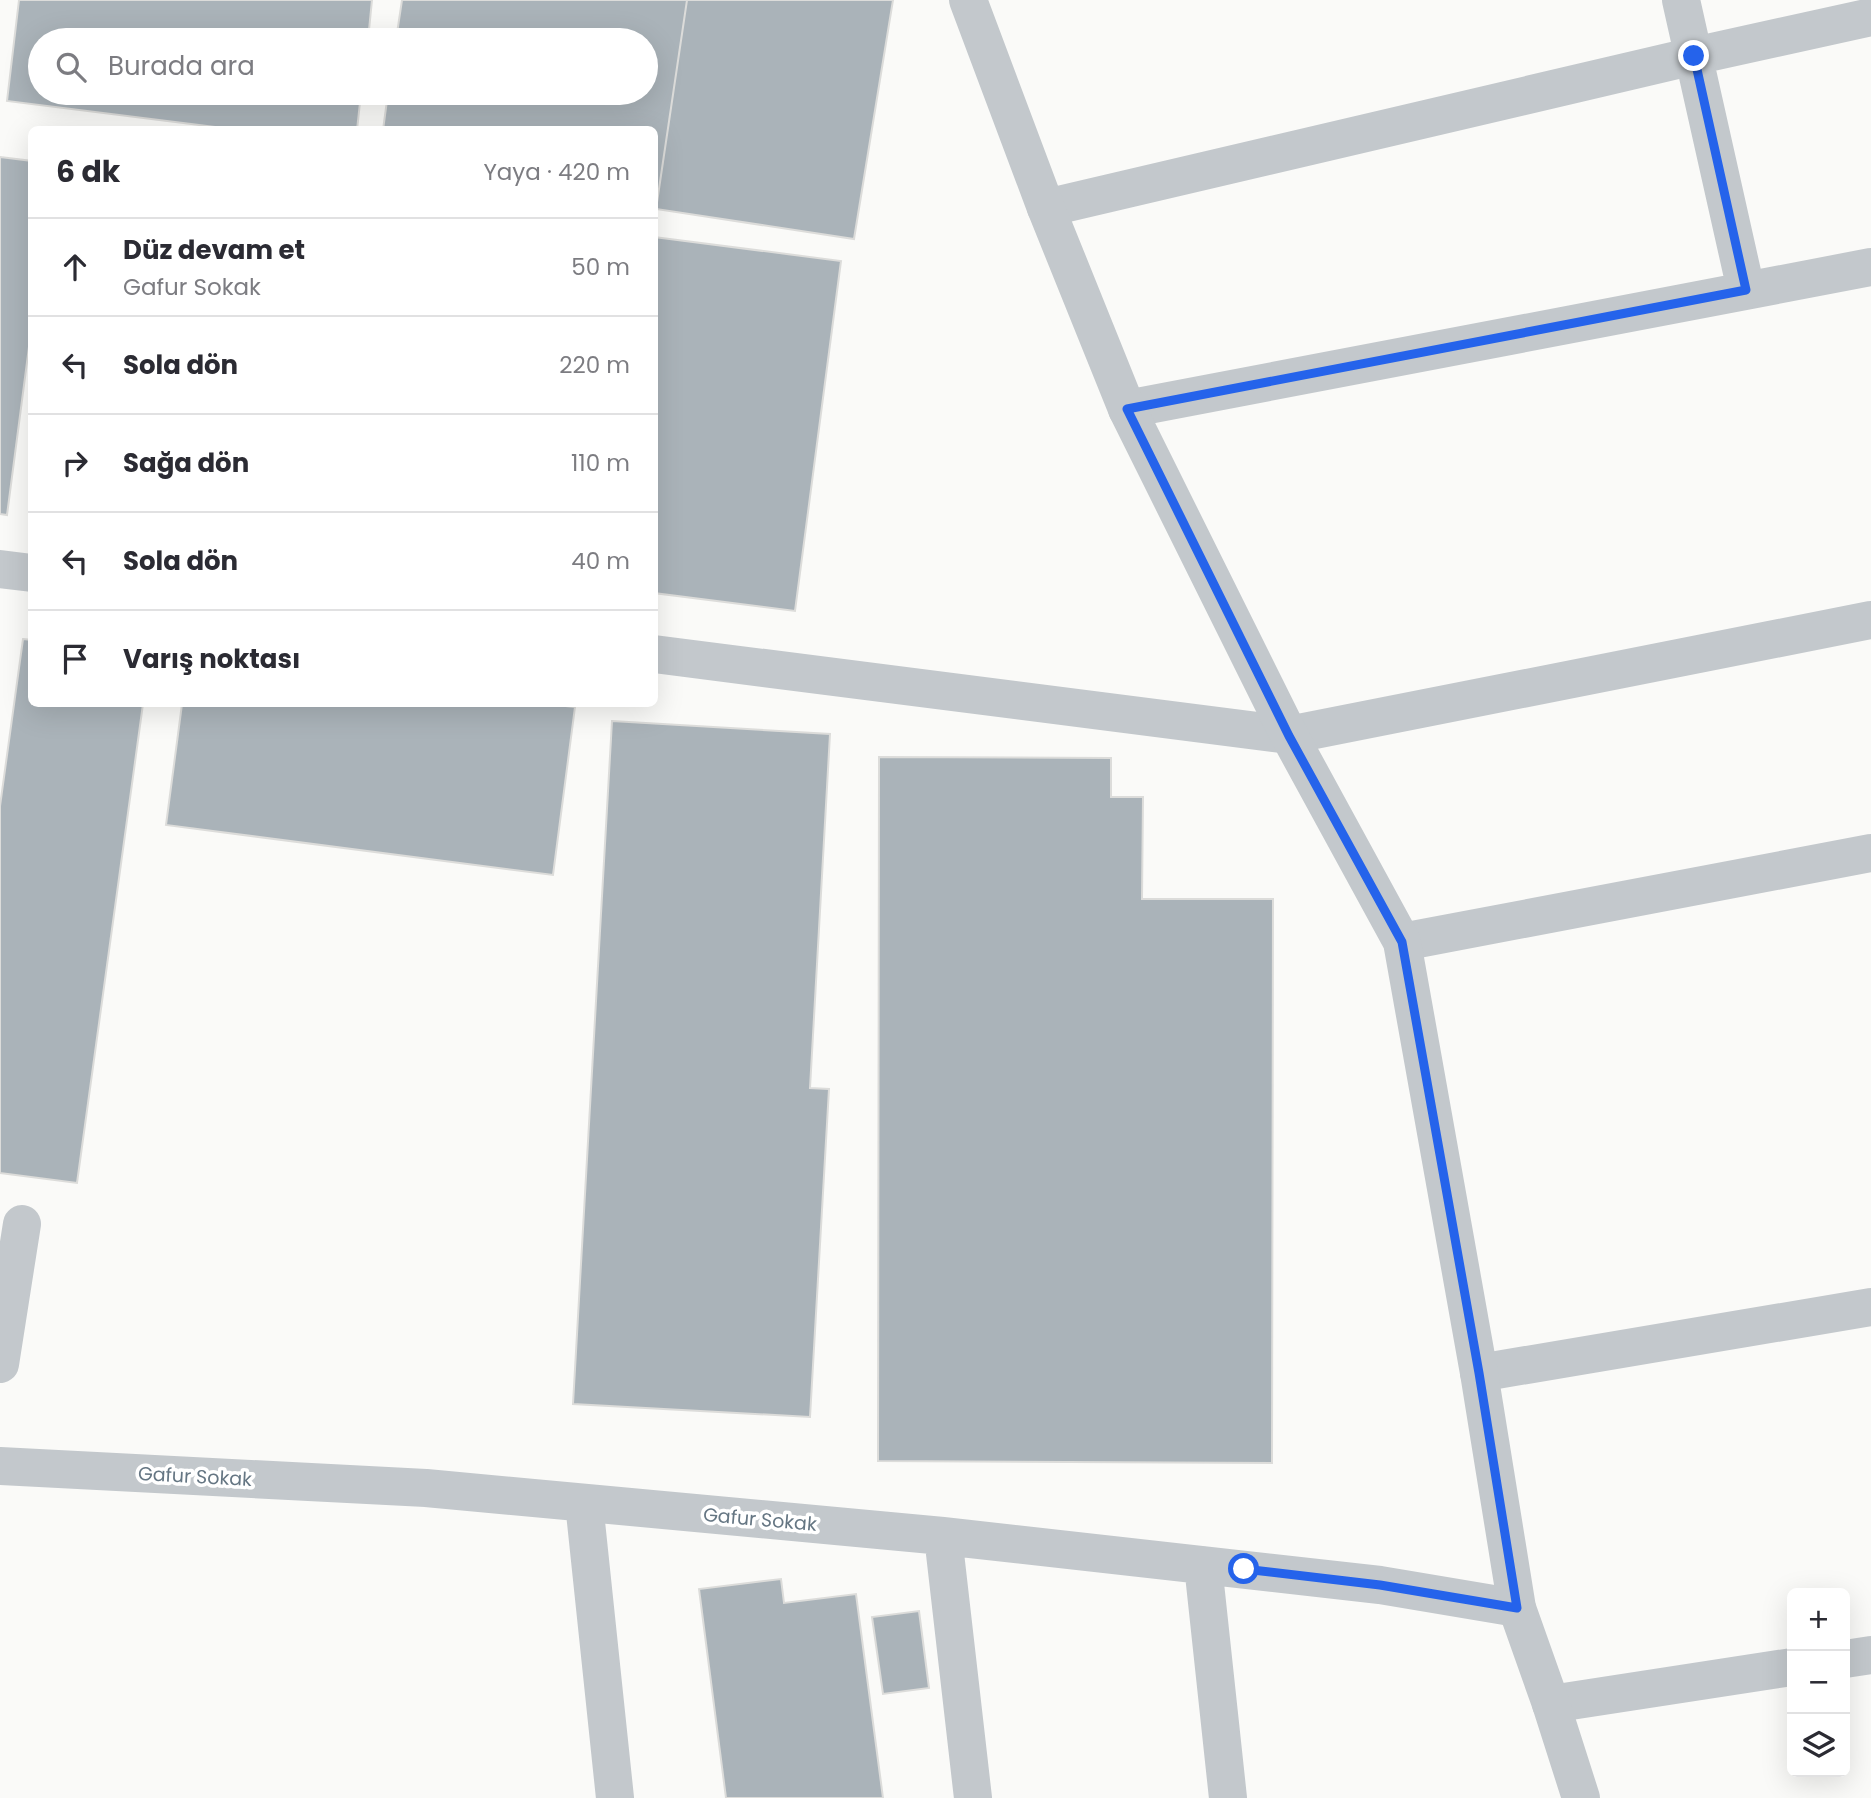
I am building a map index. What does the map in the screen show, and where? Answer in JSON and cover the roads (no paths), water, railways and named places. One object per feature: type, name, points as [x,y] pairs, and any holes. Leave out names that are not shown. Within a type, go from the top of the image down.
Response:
[{"type":"street","points":[[968,0],[1046,208],[1127,409],[1289,736],[1402,942],[1479,1373],[1517,1608],[1581,1798]]},
{"type":"street","points":[[1681,0],[1746,290]]},
{"type":"street","points":[[1046,208],[1871,17]]},
{"type":"street","points":[[1127,409],[1871,267]]},
{"type":"street","points":[[0,569],[28,572]]},
{"type":"street","points":[[658,655],[1289,736],[1871,620]]},
{"type":"street","points":[[1402,942],[1871,853]]},
{"type":"street","points":[[0,1364],[22,1224]]},
{"type":"street","points":[[1479,1373],[1871,1307]]},
{"type":"street","name":"Gafur Sokak","points":[[0,1466],[426,1488],[943,1536],[1380,1585],[1517,1608]]},
{"type":"street","points":[[584,1503],[615,1798]]},
{"type":"street","points":[[943,1536],[973,1798]]},
{"type":"street","points":[[1203,1565],[1228,1798]]},
{"type":"street","points":[[1850,1658],[1871,1655]]},
{"type":"street","points":[[1551,1704],[1787,1668]]}]
